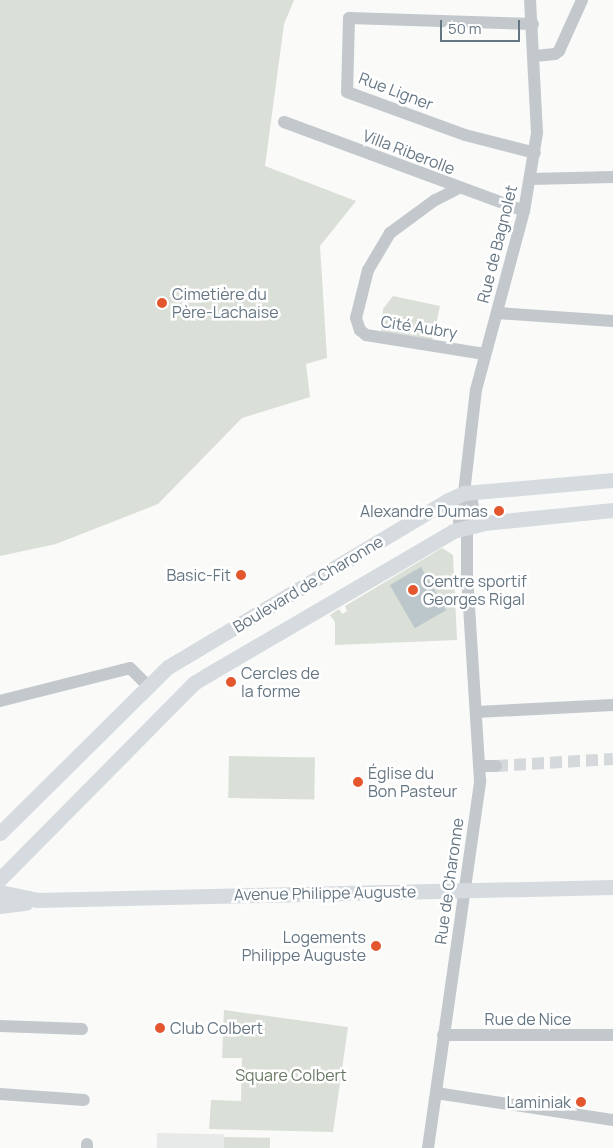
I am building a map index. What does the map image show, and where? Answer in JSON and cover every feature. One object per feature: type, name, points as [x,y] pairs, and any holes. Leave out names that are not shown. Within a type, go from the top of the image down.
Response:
[{"type":"main road","name":"Boulevard de Charonne","points":[[0,833],[178,660],[446,501],[464,493],[613,480]]},
{"type":"main road","name":"Boulevard de Charonne","points":[[0,879],[194,683],[446,533],[467,527],[613,510]]},
{"type":"main road","points":[[178,660],[194,683]]},
{"type":"main road","name":"Avenue Philippe Auguste","points":[[0,906],[37,900],[613,887]]},
{"type":"main road","name":"Avenue Philippe Auguste","points":[[0,892],[37,900]]},
{"type":"street","name":"Rue de Bagnolet","points":[[464,493],[476,390],[484,354],[524,211],[534,153],[538,115],[530,0]]},
{"type":"street","points":[[535,56],[556,54],[559,51],[582,0]]},
{"type":"street","name":"Rue Ligner","points":[[533,24],[349,18],[347,92],[465,135],[534,153]]},
{"type":"street","name":"Villa Riberolle","points":[[284,122],[524,211]]},
{"type":"street","points":[[530,179],[613,177]]},
{"type":"street","name":"Cité Aubry","points":[[460,188],[435,200],[390,234],[368,270],[356,318],[360,330],[366,335],[484,354]]},
{"type":"street","points":[[497,313],[613,321]]},
{"type":"street","name":"Rue de Charonne","points":[[428,1148],[464,890],[479,766],[467,527],[473,519],[473,508],[472,501],[464,493]]},
{"type":"street","points":[[0,702],[130,668],[150,687]]},
{"type":"street","points":[[476,712],[613,706]]},
{"type":"street","points":[[479,766],[496,766]]},
{"type":"street","points":[[0,1026],[82,1029]]},
{"type":"street","name":"Rue de Nice","points":[[443,1035],[613,1035]]},
{"type":"street","points":[[436,1092],[613,1120]]},
{"type":"street","points":[[0,1094],[84,1100]]},
{"type":"shaded area","points":[[421,567],[446,610],[415,628],[390,585]]},
{"type":"shaded area","points":[[157,1133],[224,1134],[224,1148],[157,1148]]},
{"type":"green space","name":"Cimetière du Père-Lachaise","points":[[0,0],[294,0],[284,24],[265,166],[356,201],[320,246],[327,358],[306,364],[310,397],[242,418],[158,504],[56,544],[0,556]]},
{"type":"green space","points":[[393,296],[440,306],[432,342],[381,334],[383,309]]},
{"type":"green space","name":"Centre sportif Georges Rigal","points":[[442,548],[453,555],[457,640],[335,645],[335,622],[330,615],[339,609],[342,614],[347,611],[345,606]]},
{"type":"green space","points":[[229,756],[315,758],[314,799],[228,798]]},
{"type":"green space","name":"Square Colbert","points":[[224,1010],[348,1027],[333,1132],[209,1129],[211,1100],[241,1101],[242,1058],[222,1058]]},
{"type":"green space","points":[[224,1137],[270,1138],[270,1148],[224,1148]]},
{"type":"tunnel","points":[[496,766],[613,759]]},
{"type":"place","name":"Cimetière du Père-Lachaise","points":[[162,303]]},
{"type":"place","name":"Alexandre Dumas","points":[[499,511]]},
{"type":"place","name":"Basic-Fit","points":[[241,575]]},
{"type":"place","name":"Centre sportif Georges Rigal","points":[[413,590]]},
{"type":"place","name":"Cercles de la forme","points":[[231,682]]},
{"type":"place","name":"Église du Bon Pasteur","points":[[358,782]]},
{"type":"place","name":"Logements Philippe Auguste","points":[[376,946]]},
{"type":"place","name":"Club Colbert","points":[[160,1028]]},
{"type":"place","name":"Laminiak","points":[[581,1102]]}]
